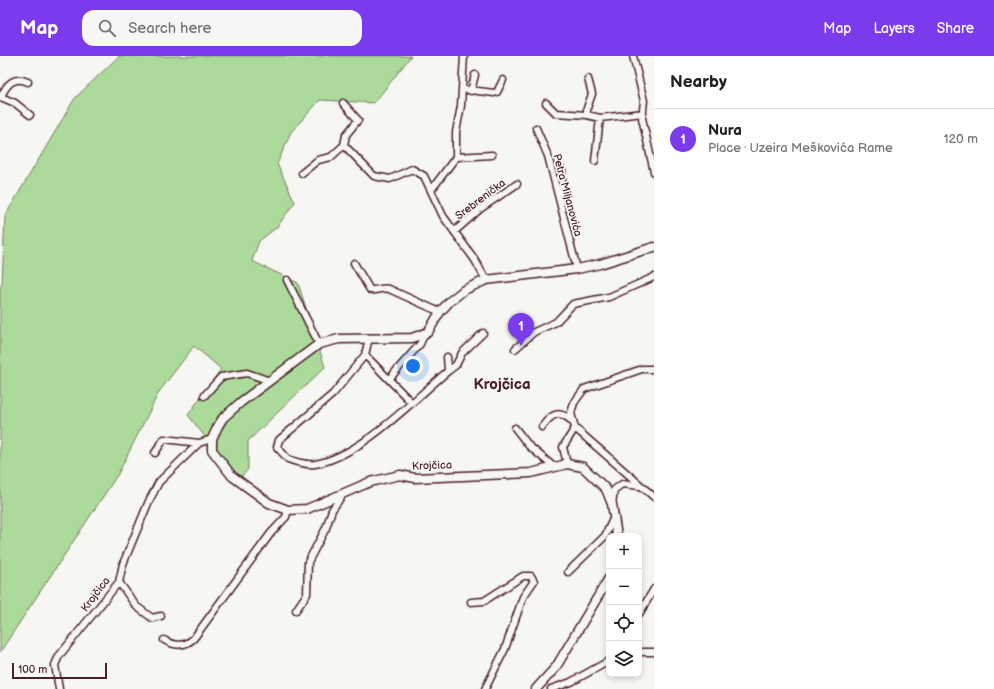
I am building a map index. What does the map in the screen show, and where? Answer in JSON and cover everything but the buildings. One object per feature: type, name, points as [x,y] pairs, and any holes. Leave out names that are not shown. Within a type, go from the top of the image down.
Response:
[{"type":"main road","points":[[212,439],[223,418],[241,402],[318,344],[339,339],[412,338],[424,335],[433,326],[440,312],[450,301],[464,290],[486,280],[577,269],[607,262],[654,247]]},
{"type":"main road","name":"Krojčica","points":[[212,439],[212,450],[232,476],[269,503],[288,510],[307,510],[370,482],[400,475],[415,478],[448,475],[513,474],[531,473],[567,464],[583,467],[606,489],[612,504],[617,533]]},
{"type":"main road","points":[[539,688],[556,667],[606,583]]},
{"type":"street","points":[[432,189],[456,157],[456,132],[462,89],[464,56]]},
{"type":"street","points":[[633,56],[644,101],[642,118],[644,133],[654,172]]},
{"type":"street","points":[[471,91],[475,75]]},
{"type":"street","points":[[587,115],[587,108],[592,94],[588,79]]},
{"type":"street","points":[[28,82],[24,80],[13,80],[8,83],[0,98],[15,103],[30,115]]},
{"type":"street","points":[[462,89],[494,93],[497,92],[503,80]]},
{"type":"street","points":[[302,173],[318,160],[331,157],[344,145],[346,135],[358,120],[343,103]]},
{"type":"street","points":[[546,103],[556,113],[587,115],[600,118],[643,113]]},
{"type":"street","points":[[595,161],[600,118]]},
{"type":"street","name":"Petra Miljanovića","points":[[536,128],[548,156],[577,269]]},
{"type":"street","name":"Srebrenička","points":[[344,145],[374,176],[390,179],[412,169],[424,176],[432,189],[439,208],[486,280]]},
{"type":"street","points":[[456,157],[492,155]]},
{"type":"street","points":[[562,170],[562,208]]},
{"type":"street","name":"Srebrenička","points":[[455,231],[480,209],[517,184]]},
{"type":"street","points":[[354,263],[370,290],[377,290],[384,287],[440,312]]},
{"type":"street","points":[[515,349],[534,332],[556,322],[573,304],[609,297],[654,277]]},
{"type":"street","points":[[287,280],[318,344]]},
{"type":"street","points":[[369,338],[365,355],[333,394],[279,440],[277,447],[288,459],[314,464],[353,450],[412,403],[456,365],[462,353],[483,333]]},
{"type":"street","points":[[389,379],[420,344],[424,335]]},
{"type":"street","points":[[365,355],[412,403]]},
{"type":"street","points":[[447,357],[448,372]]},
{"type":"street","points":[[654,369],[642,369],[584,389],[574,403],[571,413],[575,428],[654,497]]},
{"type":"street","points":[[204,396],[221,377],[247,373],[270,381]]},
{"type":"street","points":[[542,427],[549,417],[558,414],[564,414],[572,421]]},
{"type":"street","points":[[515,428],[529,446],[554,467]]},
{"type":"street","points":[[567,464],[563,447],[575,428]]},
{"type":"street","points":[[155,453],[164,439],[199,443]]},
{"type":"street","name":"Krojčica","points":[[59,689],[55,665],[59,656],[119,582],[123,564],[149,501],[159,482],[199,443],[212,439]]},
{"type":"street","points":[[612,504],[614,490],[622,484],[642,486]]},
{"type":"street","points":[[296,610],[307,594],[308,562],[326,528],[332,510],[343,494]]},
{"type":"street","points":[[164,640],[178,645],[190,642],[194,638],[271,533],[286,517],[288,510]]},
{"type":"street","points":[[568,572],[605,536],[614,516]]},
{"type":"street","points":[[471,602],[484,601],[523,576],[531,576],[534,581],[523,597],[505,649],[485,689]]},
{"type":"street","points":[[119,582],[136,606],[152,618],[161,616]]},
{"type":"street","points":[[642,609],[654,589]]},
{"type":"street","points":[[642,652],[654,652]]},
{"type":"street","points":[[551,689],[571,682],[606,663]]},
{"type":"green space","points":[[119,56],[411,56],[374,103],[320,100],[291,132],[277,164],[295,202],[277,227],[259,241],[252,261],[298,283],[325,367],[248,441],[248,469],[239,480],[188,415],[221,369],[194,346],[159,392],[118,474],[0,652],[0,287],[2,284],[5,216],[75,98]]},
{"type":"place","name":"Nura","points":[[521,346]]},
{"type":"district","name":"Krojčica","points":[[502,384]]}]
